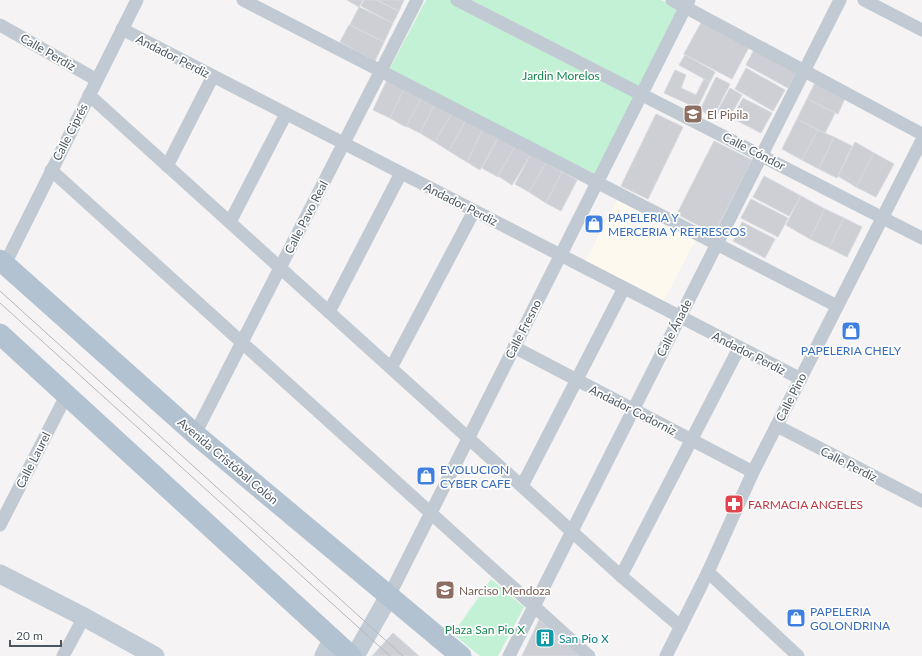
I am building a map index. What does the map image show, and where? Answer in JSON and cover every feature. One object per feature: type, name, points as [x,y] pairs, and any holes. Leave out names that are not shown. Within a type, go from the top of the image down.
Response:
[{"type":"main road","name":"Avenida Cristóbal Colón","points":[[2,262],[195,434],[461,656]]},
{"type":"main road","points":[[0,334],[67,394],[328,648],[351,656]]},
{"type":"main road","points":[[0,574],[84,616],[155,656]]},
{"type":"main road","name":"Calle Fresno","points":[[355,656],[389,596]]},
{"type":"street","name":"Calle Ciprés","points":[[2,262],[51,170],[137,0]]},
{"type":"street","points":[[243,0],[837,306]]},
{"type":"street","name":"Calle Pavo Real","points":[[195,434],[417,0]]},
{"type":"street","name":"Calle Cóndor","points":[[457,0],[922,238]]},
{"type":"street","points":[[672,0],[687,3],[804,70],[922,134]]},
{"type":"street","name":"Calle Ánade","points":[[509,656],[840,0]]},
{"type":"street","points":[[864,0],[922,30]]},
{"type":"street","name":"Calle Fresno","points":[[389,596],[687,3]]},
{"type":"street","name":"Calle Perdiz","points":[[0,25],[97,80]]},
{"type":"street","name":"Andador Perdiz","points":[[122,29],[800,379]]},
{"type":"street","points":[[167,166],[213,76]]},
{"type":"street","points":[[89,95],[621,576],[681,627]]},
{"type":"street","points":[[230,222],[286,114]]},
{"type":"street","name":"Calle Pino","points":[[666,656],[708,572],[753,472],[922,140]]},
{"type":"street","points":[[51,170],[589,656]]},
{"type":"street","points":[[329,312],[401,173]]},
{"type":"street","points":[[391,368],[474,211]]},
{"type":"street","points":[[522,486],[624,288]]},
{"type":"street","name":"Andador Codorniz","points":[[514,347],[753,472]]},
{"type":"street","points":[[621,576],[739,348]]},
{"type":"street","name":"Calle Laurel","points":[[0,525],[67,394]]},
{"type":"street","name":"Calle Perdiz","points":[[777,426],[922,501]]},
{"type":"street","points":[[708,572],[798,656]]},
{"type":"street","points":[[63,656],[84,616]]},
{"type":"shaded area","points":[[618,198],[696,239],[662,305],[584,264]]},
{"type":"green space","name":"Jardin Morelos","points":[[426,0],[661,0],[678,8],[595,175],[389,70]]},
{"type":"green space","name":"Plaza San Pio X","points":[[491,579],[524,607],[498,656],[480,656],[453,634]]},
{"type":"building","points":[[347,0],[363,0],[359,7]]},
{"type":"building","points":[[364,0],[376,0],[399,11],[393,23],[361,6]]},
{"type":"building","points":[[377,0],[404,0],[399,11]]},
{"type":"building","points":[[359,7],[393,23],[384,42],[350,25]]},
{"type":"building","points":[[702,21],[749,47],[732,79],[684,54]]},
{"type":"building","points":[[349,25],[384,42],[375,61],[340,42]]},
{"type":"building","points":[[755,48],[797,71],[788,88],[746,65]]},
{"type":"building","points":[[685,55],[715,72],[710,82],[679,65]]},
{"type":"building","points":[[746,68],[785,90],[773,111],[735,89]]},
{"type":"building","points":[[675,70],[686,75],[681,88],[696,95],[704,79],[710,82],[697,108],[664,93]]},
{"type":"building","points":[[716,77],[730,84],[713,117],[700,110]]},
{"type":"building","points":[[387,80],[404,89],[390,118],[373,110]]},
{"type":"building","points":[[815,83],[845,98],[838,114],[807,99]]},
{"type":"building","points":[[730,88],[742,95],[729,118],[717,112]]},
{"type":"building","points":[[404,89],[422,97],[406,127],[390,118]]},
{"type":"building","points":[[422,97],[435,104],[420,133],[406,126]]},
{"type":"building","points":[[743,98],[772,113],[761,133],[732,118]]},
{"type":"building","points":[[807,99],[835,113],[825,133],[797,119]]},
{"type":"building","points":[[435,104],[452,113],[435,142],[420,133]]},
{"type":"building","points":[[452,113],[466,120],[449,151],[435,142]]},
{"type":"building","points":[[656,114],[683,127],[648,199],[621,186]]},
{"type":"building","points":[[797,119],[818,130],[802,160],[782,149]]},
{"type":"building","points":[[466,120],[483,129],[467,162],[449,151]]},
{"type":"building","points":[[483,129],[499,136],[480,170],[467,162]]},
{"type":"building","points":[[818,130],[834,137],[819,169],[802,160]]},
{"type":"building","points":[[499,136],[516,145],[498,177],[482,168]]},
{"type":"building","points":[[834,137],[852,146],[837,178],[819,169]]},
{"type":"building","points":[[714,141],[752,160],[714,234],[677,214]]},
{"type":"building","points":[[855,142],[874,153],[856,187],[838,176]]},
{"type":"building","points":[[516,145],[531,154],[512,185],[498,176]]},
{"type":"building","points":[[874,153],[894,164],[876,197],[856,187]]},
{"type":"building","points":[[531,154],[546,163],[529,192],[515,184]]},
{"type":"building","points":[[546,163],[562,172],[546,203],[529,192]]},
{"type":"building","points":[[562,172],[577,180],[561,211],[546,203]]},
{"type":"building","points":[[764,176],[801,196],[789,216],[753,197]]},
{"type":"building","points":[[801,196],[825,209],[810,239],[786,225]]},
{"type":"building","points":[[751,199],[788,218],[778,237],[741,218]]},
{"type":"building","points":[[825,209],[844,218],[829,248],[810,239]]},
{"type":"building","points":[[844,218],[862,227],[847,257],[829,248]]},
{"type":"building","points":[[742,222],[775,239],[765,258],[733,241]]},
{"type":"building","name":"San Pio X","points":[[539,620],[580,656],[522,656]]},
{"type":"building","points":[[393,633],[419,656],[372,656]]},
{"type":"tram line","points":[[0,291],[403,656]]},
{"type":"tram line","points":[[0,303],[390,656]]},
{"type":"place","name":"El Pipila","points":[[693,114]]},
{"type":"place","name":"PAPELERIA Y MERCERIA Y REFRESCOS","points":[[594,224]]},
{"type":"place","name":"PAPELERIA CHELY","points":[[851,331]]},
{"type":"place","name":"EVOLUCION CYBER CAFE","points":[[426,476]]},
{"type":"place","name":"FARMACIA ANGELES","points":[[734,504]]},
{"type":"place","name":"Narciso Mendoza","points":[[445,590]]},
{"type":"place","name":"PAPELERIA GOLONDRINA","points":[[796,618]]},
{"type":"place","name":"San Pio X","points":[[545,638]]}]
